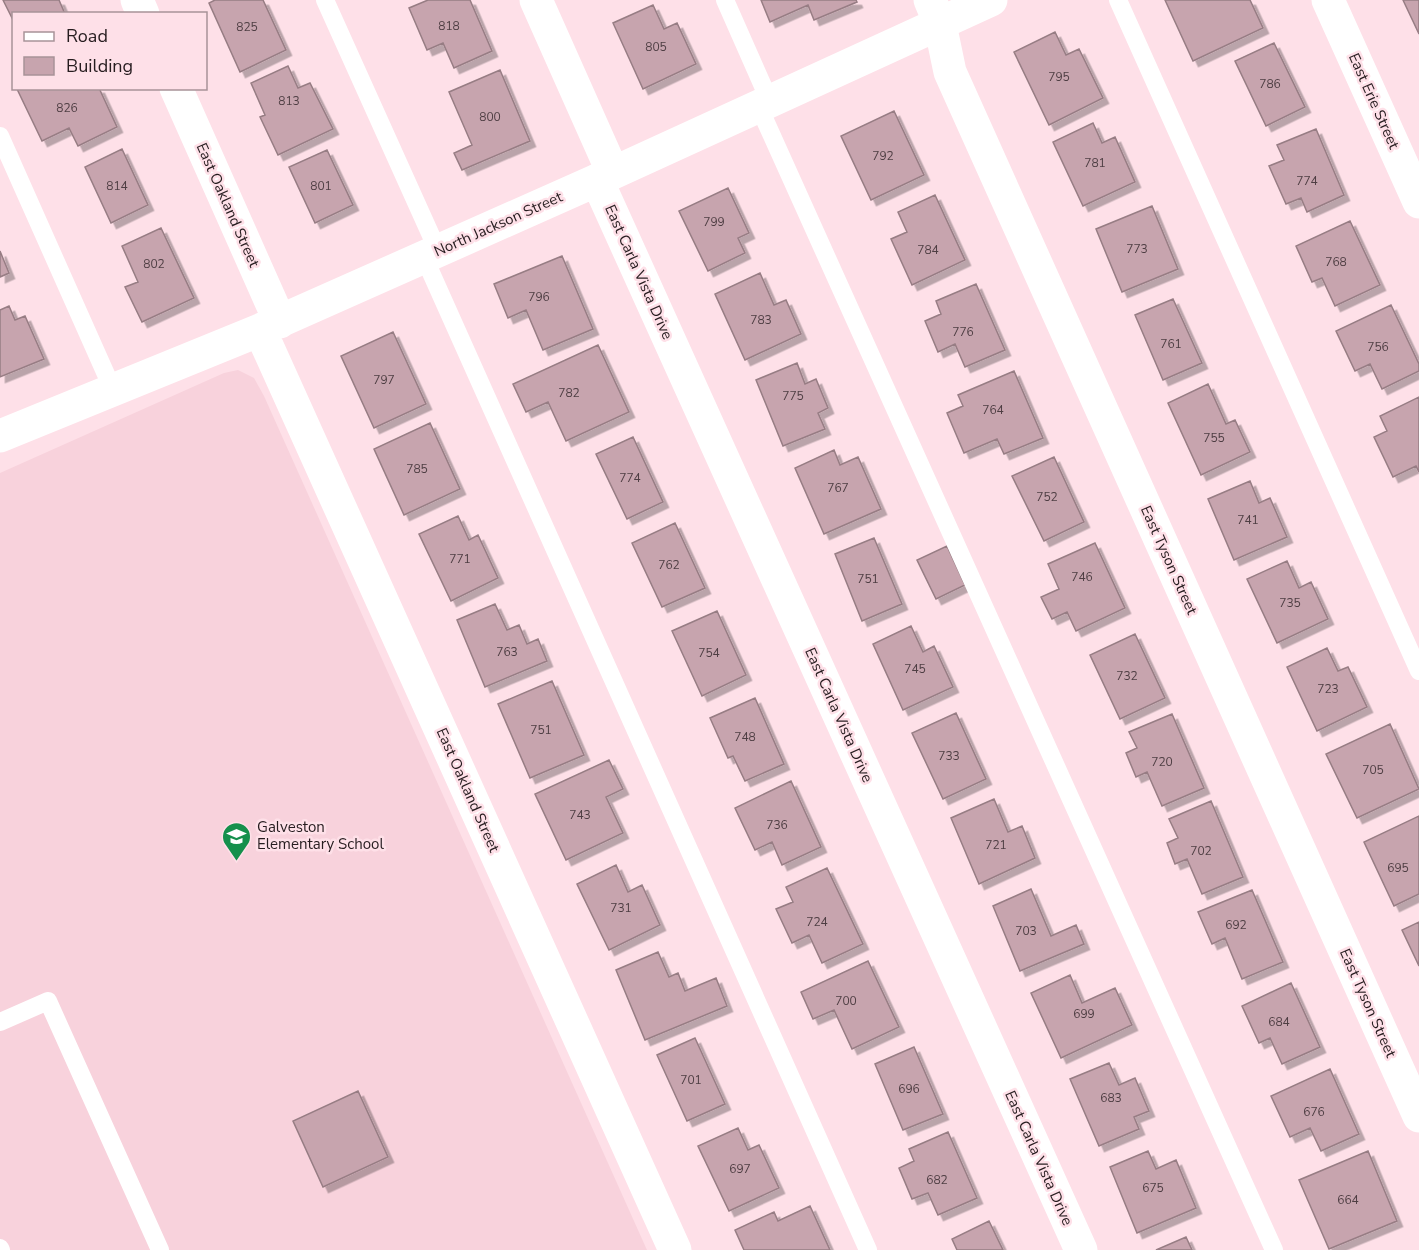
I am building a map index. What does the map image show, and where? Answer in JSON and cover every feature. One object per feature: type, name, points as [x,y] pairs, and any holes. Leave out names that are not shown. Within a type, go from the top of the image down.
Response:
[{"type":"street","name":"East Carla Vista Drive","points":[[536,0],[605,177],[1081,1250]]},
{"type":"street","name":"North Jackson Street","points":[[0,436],[270,326],[605,177],[764,104],[935,12],[991,0]]},
{"type":"street","name":"East Erie Street","points":[[1328,0],[1419,202]]},
{"type":"street","name":"East Tyson Street","points":[[935,12],[950,72],[1419,1116]]},
{"type":"street","name":"East Oakland Street","points":[[177,90],[270,326],[675,1250]]},
{"type":"lane","points":[[325,0],[431,254],[868,1250]]},
{"type":"lane","points":[[725,0],[764,104],[1274,1250]]},
{"type":"lane","points":[[1118,0],[1419,671]]},
{"type":"lane","points":[[0,136],[113,390]]},
{"type":"lane","points":[[0,1022],[48,1000],[160,1250]]},
{"type":"shaded area","name":"Galveston Elementary School","points":[[238,370],[254,378],[264,396],[647,1250],[0,1250],[0,473],[224,373]]},
{"type":"building","points":[[3,0],[59,0],[64,12],[12,12],[12,18]]},
{"type":"building","points":[[215,0],[263,0],[286,50],[240,72],[209,3]]},
{"type":"building","points":[[428,0],[470,0],[492,51],[454,68],[443,43],[427,50],[409,8]]},
{"type":"building","points":[[761,0],[856,0],[857,2],[814,20],[808,5],[770,22]]},
{"type":"building","points":[[1165,0],[1250,0],[1263,28],[1193,61]]},
{"type":"building","points":[[1403,0],[1419,0],[1419,34]]},
{"type":"building","points":[[653,5],[664,29],[677,23],[696,64],[643,89],[613,23]]},
{"type":"building","points":[[1055,32],[1066,55],[1079,49],[1103,98],[1049,125],[1014,52]]},
{"type":"building","points":[[1274,43],[1305,107],[1266,126],[1235,61]]},
{"type":"building","points":[[288,66],[298,88],[310,83],[333,129],[278,155],[260,117],[265,115],[251,83]]},
{"type":"building","points":[[500,70],[530,141],[462,170],[454,153],[472,145],[449,92]]},
{"type":"building","points":[[17,90],[100,90],[117,127],[78,146],[69,128],[42,141]]},
{"type":"building","points":[[894,111],[924,175],[871,200],[841,136]]},
{"type":"building","points":[[1093,123],[1102,143],[1115,137],[1135,182],[1083,206],[1053,142]]},
{"type":"building","points":[[1316,129],[1344,195],[1307,212],[1301,198],[1286,204],[1269,166],[1284,160],[1277,145]]},
{"type":"building","points":[[122,149],[148,205],[111,223],[85,167]]},
{"type":"building","points":[[327,150],[353,205],[315,223],[289,167]]},
{"type":"building","points":[[728,188],[749,233],[738,238],[745,253],[708,271],[679,211]]},
{"type":"building","points":[[935,195],[965,260],[912,285],[891,239],[907,232],[898,212]]},
{"type":"building","points":[[1152,206],[1178,269],[1122,292],[1096,229]]},
{"type":"building","points":[[1350,221],[1380,285],[1335,306],[1322,278],[1312,282],[1296,246]]},
{"type":"building","points":[[161,228],[194,298],[142,322],[125,287],[138,282],[122,246]]},
{"type":"building","points":[[0,251],[9,273],[0,277]]},
{"type":"building","points":[[562,256],[593,329],[543,350],[526,310],[508,318],[494,284]]},
{"type":"building","points":[[760,273],[774,305],[786,300],[801,334],[745,360],[715,294]]},
{"type":"building","points":[[976,284],[1005,350],[965,367],[955,344],[938,352],[925,321],[941,314],[936,301]]},
{"type":"building","points":[[1173,299],[1202,363],[1163,380],[1135,315]]},
{"type":"building","points":[[1391,305],[1419,364],[1419,371],[1382,389],[1370,364],[1355,371],[1336,331]]},
{"type":"building","points":[[9,306],[15,320],[25,316],[44,359],[0,377],[0,310]]},
{"type":"building","points":[[393,332],[426,404],[374,428],[341,356]]},
{"type":"building","points":[[598,345],[629,412],[566,441],[548,402],[526,412],[513,384]]},
{"type":"building","points":[[797,363],[805,384],[816,379],[828,408],[818,413],[825,429],[783,446],[756,380]]},
{"type":"building","points":[[1014,371],[1043,438],[1004,454],[997,439],[964,453],[947,413],[963,406],[958,395]]},
{"type":"building","points":[[1208,384],[1226,424],[1235,420],[1250,452],[1201,475],[1168,403]]},
{"type":"building","points":[[1419,397],[1419,472],[1416,466],[1393,477],[1374,437],[1387,431],[1380,416]]},
{"type":"building","points":[[430,423],[460,489],[404,515],[374,449]]},
{"type":"building","points":[[633,437],[663,502],[627,519],[596,454]]},
{"type":"building","points":[[834,450],[840,465],[858,457],[881,509],[824,534],[795,468]]},
{"type":"building","points":[[1054,457],[1084,522],[1044,541],[1012,476]]},
{"type":"building","points":[[1250,481],[1259,503],[1270,498],[1287,537],[1234,560],[1208,499]]},
{"type":"building","points":[[458,516],[469,540],[478,535],[498,578],[451,601],[419,534]]},
{"type":"building","points":[[675,523],[705,588],[662,607],[632,543]]},
{"type":"building","points":[[874,538],[902,604],[862,621],[835,554]]},
{"type":"building","points":[[1095,543],[1125,608],[1076,631],[1067,612],[1052,619],[1041,597],[1059,589],[1048,564]]},
{"type":"building","points":[[947,546],[965,585],[936,599],[917,560]]},
{"type":"building","points":[[1287,561],[1299,588],[1311,582],[1328,619],[1277,643],[1247,579]]},
{"type":"building","points":[[495,604],[507,630],[519,625],[527,644],[538,639],[547,661],[485,687],[457,620]]},
{"type":"building","points":[[717,611],[746,675],[702,696],[672,631]]},
{"type":"building","points":[[911,626],[923,652],[934,646],[953,687],[903,710],[873,644]]},
{"type":"building","points":[[1135,634],[1165,698],[1120,719],[1090,655]]},
{"type":"building","points":[[1327,648],[1338,671],[1348,667],[1367,707],[1317,731],[1287,667]]},
{"type":"building","points":[[552,681],[584,755],[530,778],[498,704]]},
{"type":"building","points":[[755,698],[784,764],[745,781],[733,756],[728,758],[710,718]]},
{"type":"building","points":[[956,713],[986,779],[943,799],[912,733]]},
{"type":"building","points":[[1172,714],[1204,788],[1162,806],[1147,772],[1136,777],[1126,753],[1137,748],[1129,732]]},
{"type":"building","points":[[1390,724],[1419,789],[1357,818],[1326,754]]},
{"type":"building","points":[[609,760],[623,789],[606,797],[623,833],[566,860],[535,794]]},
{"type":"building","points":[[791,781],[821,847],[782,865],[772,842],[755,850],[735,808]]},
{"type":"building","points":[[994,799],[1008,832],[1022,826],[1035,858],[979,884],[951,818]]},
{"type":"building","points":[[1211,801],[1243,877],[1202,894],[1187,859],[1175,864],[1167,843],[1178,838],[1169,819]]},
{"type":"building","points":[[1419,816],[1419,894],[1394,906],[1364,842]]},
{"type":"building","points":[[616,865],[628,892],[642,885],[660,925],[609,950],[577,884]]},
{"type":"building","points":[[827,868],[863,944],[822,963],[809,935],[792,943],[776,909],[793,902],[786,887]]},
{"type":"building","points":[[1031,889],[1051,936],[1076,925],[1084,944],[1020,971],[993,906]]},
{"type":"building","points":[[1252,890],[1283,962],[1242,979],[1225,938],[1212,944],[1198,912]]},
{"type":"building","points":[[1419,922],[1419,966],[1402,930]]},
{"type":"building","points":[[658,952],[669,977],[678,973],[685,991],[716,978],[727,1006],[645,1040],[616,970]]},
{"type":"building","points":[[868,961],[899,1027],[852,1049],[834,1010],[813,1019],[801,992]]},
{"type":"building","points":[[1070,975],[1082,1003],[1115,988],[1132,1025],[1061,1058],[1031,993]]},
{"type":"building","points":[[1291,983],[1320,1047],[1282,1064],[1270,1038],[1259,1043],[1242,1006]]},
{"type":"building","points":[[695,1038],[725,1104],[687,1121],[657,1055]]},
{"type":"building","points":[[914,1047],[943,1114],[903,1130],[875,1064]]},
{"type":"building","points":[[1109,1063],[1119,1085],[1135,1078],[1149,1111],[1134,1117],[1139,1129],[1099,1146],[1070,1079]]},
{"type":"building","points":[[1330,1069],[1359,1134],[1321,1151],[1310,1128],[1290,1137],[1271,1096]]},
{"type":"building","points":[[358,1091],[388,1157],[323,1187],[293,1121]]},
{"type":"building","points":[[738,1128],[748,1150],[759,1145],[779,1188],[729,1211],[698,1146]]},
{"type":"building","points":[[948,1132],[977,1198],[938,1215],[928,1193],[912,1199],[899,1168],[914,1161],[909,1149]]},
{"type":"building","points":[[1148,1151],[1156,1169],[1176,1160],[1196,1208],[1137,1233],[1110,1167]]},
{"type":"building","points":[[1368,1151],[1397,1221],[1329,1249],[1299,1180]]},
{"type":"building","points":[[810,1206],[830,1250],[744,1250],[735,1230],[774,1212],[778,1221]]},
{"type":"building","points":[[989,1221],[1003,1250],[957,1250],[952,1239]]},
{"type":"building","points":[[1186,1237],[1192,1250],[1156,1250]]},
{"type":"place","name":"Galveston Elementary School","points":[[236,862]]}]
